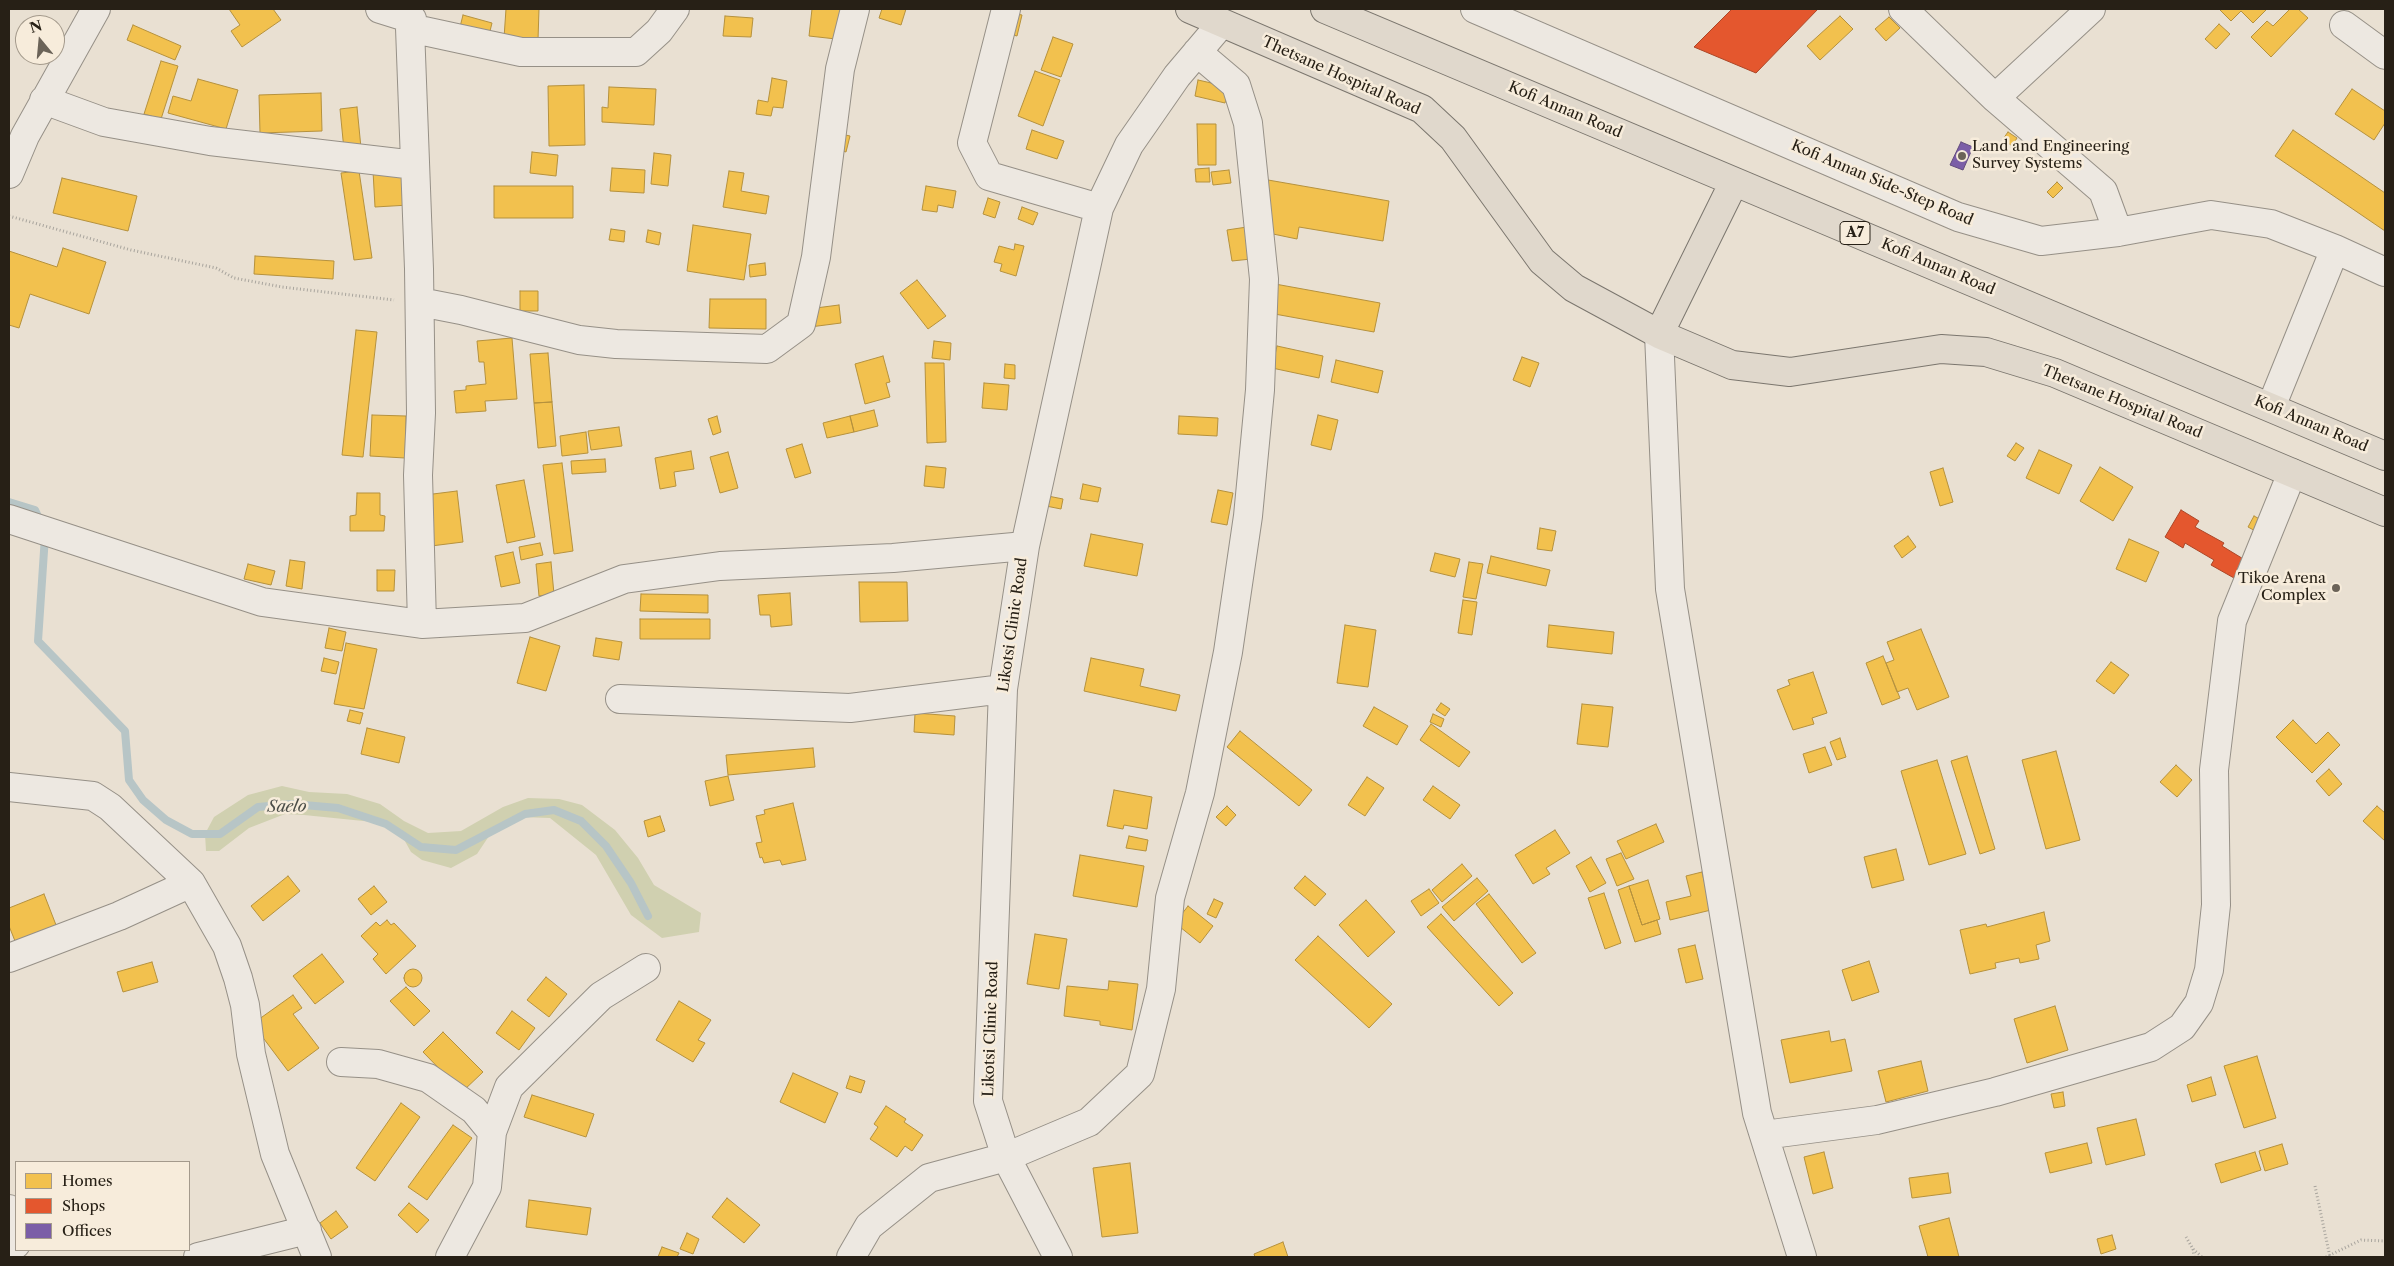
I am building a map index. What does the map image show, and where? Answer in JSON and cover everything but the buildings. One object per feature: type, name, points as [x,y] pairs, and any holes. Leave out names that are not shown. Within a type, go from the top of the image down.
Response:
[{"type":"main road","name":"Thetsane Hospital Road","points":[[1190,9],[1221,24],[1422,109],[1453,138],[1542,261],[1574,288],[1659,334],[1732,365],[1790,372],[1941,349],[1986,352],[2055,373],[2385,512]]},
{"type":"main road","name":"Kofi Annan Road","points":[[1325,9],[2385,456]]},
{"type":"main road","points":[[1659,334],[1734,182]]},
{"type":"street","points":[[9,174],[24,136],[96,9]]},
{"type":"street","points":[[380,9],[520,52],[636,52],[659,31],[675,9]]},
{"type":"street","points":[[420,302],[461,310],[579,340],[616,344],[767,349],[801,324],[816,257],[840,69],[855,9]]},
{"type":"street","points":[[1006,9],[972,143],[989,176],[1099,208]]},
{"type":"street","name":"Kofi Annan Side-Step Road","points":[[1475,9],[1958,217],[2041,241],[2118,232],[2211,215],[2271,224],[2335,249],[2385,272]]},
{"type":"street","points":[[1903,9],[1995,98],[2102,191],[2118,232]]},
{"type":"street","points":[[1995,98],[2092,9]]},
{"type":"street","points":[[412,19],[420,302],[421,413],[418,475],[422,624]]},
{"type":"street","name":"Likotsi Clinic Road","points":[[1058,1257],[1006,1157],[988,1101],[1003,689],[1025,546],[1099,208],[1129,145],[1177,76],[1221,24]]},
{"type":"street","points":[[2344,25],[2385,55]]},
{"type":"street","points":[[851,1257],[869,1226],[929,1178],[1006,1157],[1089,1122],[1140,1074],[1161,989],[1170,898],[1200,793],[1228,652],[1250,496],[1260,390],[1264,279],[1248,123],[1236,85],[1197,52]]},
{"type":"street","points":[[44,100],[104,122],[200,139],[415,165]]},
{"type":"street","points":[[2271,407],[2335,249]]},
{"type":"street","points":[[1659,334],[1670,589],[1757,1113],[1802,1257]]},
{"type":"street","points":[[1764,1136],[1877,1120],[1995,1092],[2151,1047],[2182,1027],[2198,1004],[2209,970],[2216,905],[2214,770],[2232,620],[2292,473]]},
{"type":"street","points":[[9,519],[262,602],[422,624],[525,618],[624,579],[720,566],[893,558],[1025,546]]},
{"type":"street","points":[[620,699],[850,708],[1003,689]]},
{"type":"street","points":[[9,787],[93,796],[110,806],[191,882],[227,946],[238,978],[245,1005],[252,1054],[275,1154],[317,1257]]},
{"type":"street","points":[[9,958],[119,916],[191,882]]},
{"type":"street","points":[[450,1257],[488,1187],[492,1132],[509,1087],[601,996],[646,968]]},
{"type":"street","points":[[341,1062],[378,1064],[428,1078],[474,1110],[492,1132]]},
{"type":"street","points":[[9,1209],[15,1239]]},
{"type":"street","points":[[198,1257],[307,1230]]},
{"type":"path","points":[[9,216],[131,250],[216,268],[234,278],[282,287],[420,302]]},
{"type":"path","points":[[2315,1186],[2328,1257],[2361,1240],[2385,1241]]},
{"type":"path","points":[[2186,1237],[2194,1257]]},
{"type":"path","points":[[2192,1249],[2202,1257]]},
{"type":"green space","points":[[282,786],[309,792],[347,794],[380,804],[404,821],[428,833],[461,831],[503,807],[528,798],[559,799],[582,805],[615,830],[638,858],[654,885],[701,913],[699,932],[662,938],[631,915],[596,855],[550,818],[520,817],[491,833],[477,854],[451,868],[422,860],[411,852],[401,834],[383,823],[304,815],[285,814],[249,828],[219,851],[206,851],[205,834],[214,817],[248,795]]},
{"type":"waterway","name":"Saelo","points":[[9,502],[35,510],[41,523]]},
{"type":"waterway","name":"Saelo","points":[[45,536],[38,641],[125,731],[129,780],[143,800],[166,820],[192,834],[220,834],[258,807],[292,804],[338,808],[386,824],[421,847],[456,850],[525,814],[554,810],[581,821],[606,846],[631,883],[648,916]]},
{"type":"place","name":"Land and Engineering Survey Systems","points":[[1962,156]]},
{"type":"place","name":"Tikoe Arena Complex","points":[[2336,588]]}]
